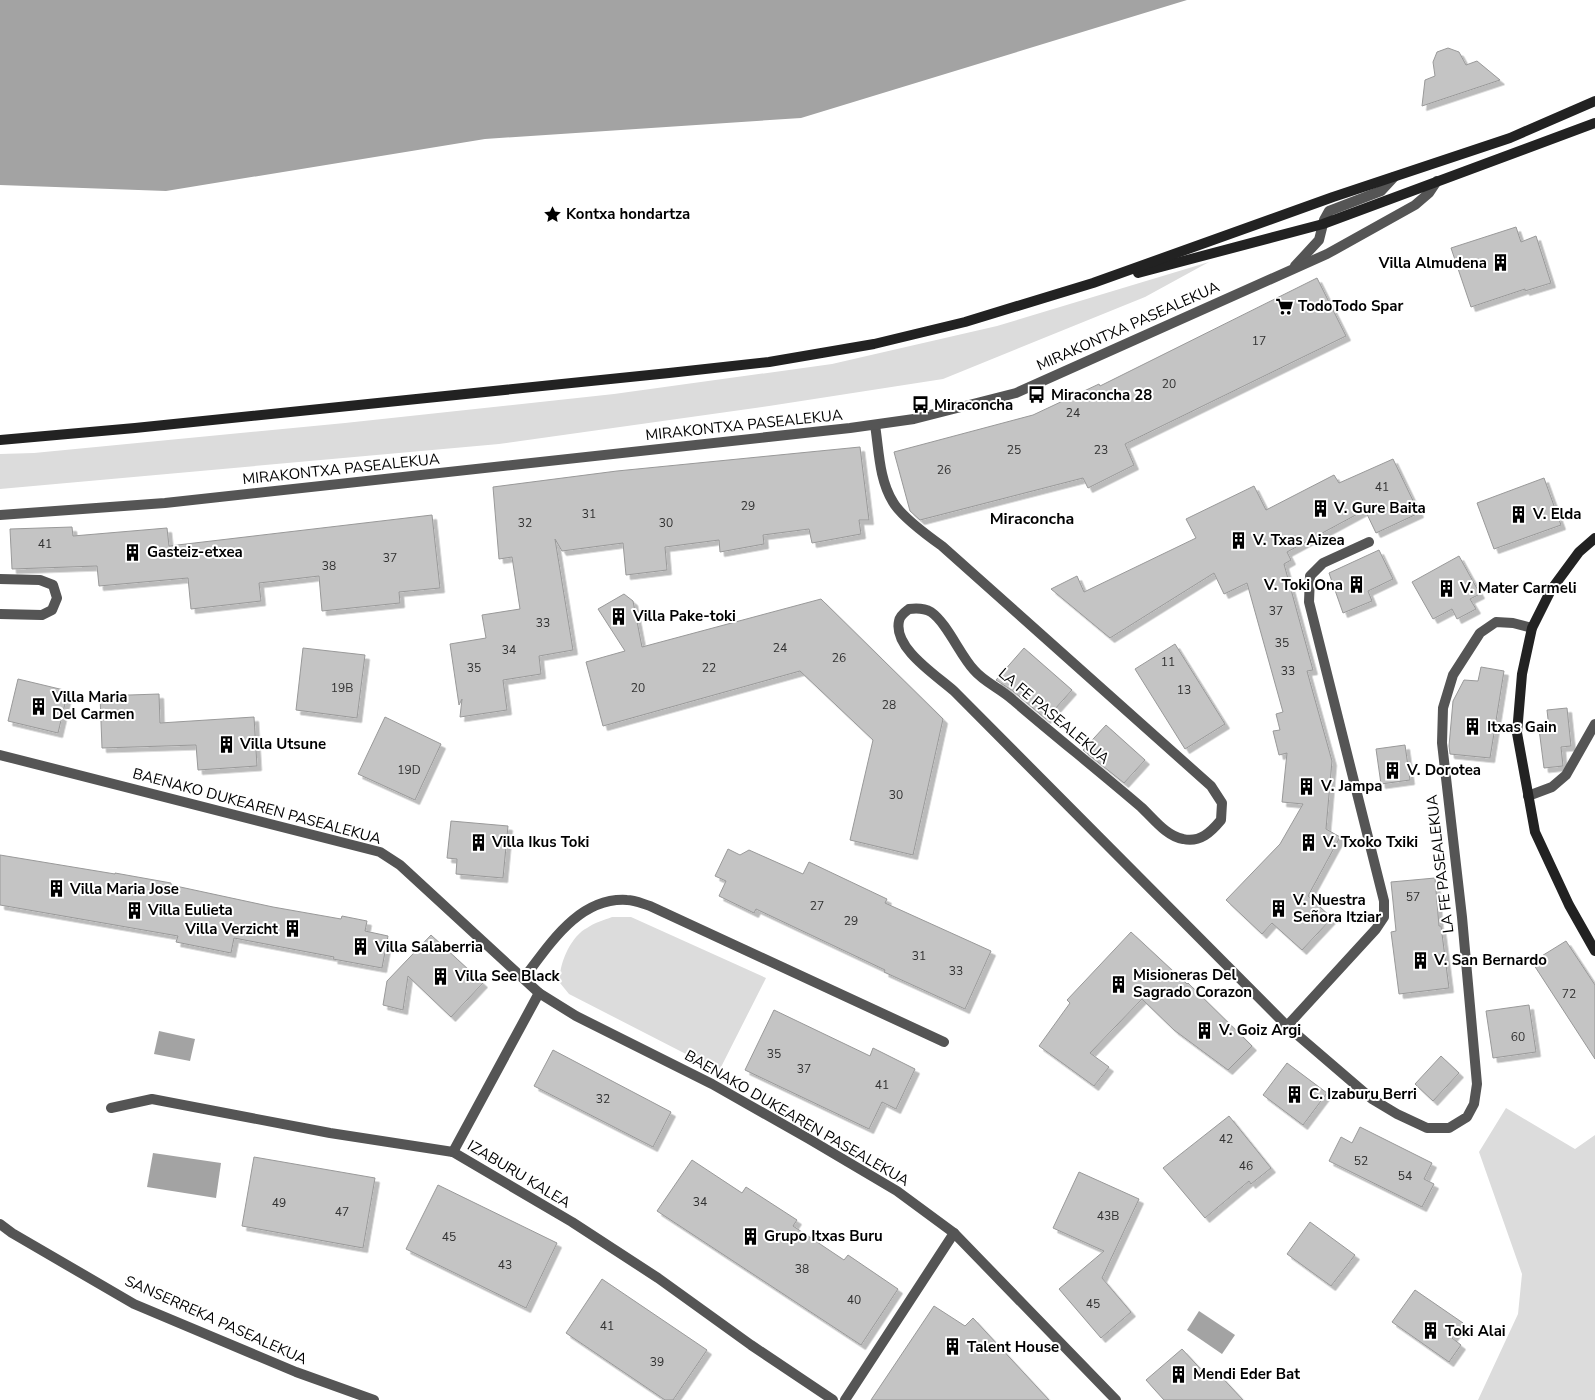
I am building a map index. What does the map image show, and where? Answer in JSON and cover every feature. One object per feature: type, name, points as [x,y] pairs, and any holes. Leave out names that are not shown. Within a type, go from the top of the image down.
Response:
[{"type":"main road","name":"MIRAKONTXA PASEALEKUA","points":[[0,440],[135,428],[769,362],[874,344],[965,322],[1094,283],[1333,197],[1510,138],[1595,102]]},
{"type":"main road","name":"MIRAKONTXA PASEALEKUA","points":[[1094,283],[1322,229],[1437,181],[1595,123]]},
{"type":"main road","points":[[1595,538],[1578,552],[1550,590],[1532,628],[1522,674],[1517,733],[1535,832],[1569,904],[1595,951]]},
{"type":"street","points":[[1293,268],[1315,246],[1329,211],[1381,191],[1394,177]]},
{"type":"street","name":"MIRAKONTXA PASEALEKUA","points":[[0,515],[165,503],[875,426],[914,419],[1016,393],[1327,254],[1415,205],[1429,193],[1437,181]]},
{"type":"street","points":[[1322,229],[1327,243],[1337,246],[1342,245]]},
{"type":"street","name":"LA FE PASEALEKUA","points":[[875,426],[882,478],[893,502],[920,530],[956,558],[1211,786],[1222,804],[1222,820],[1210,833],[1200,838],[1183,839],[1161,828],[1144,810],[1004,692],[974,671],[940,621],[931,612],[921,608],[909,609],[902,615],[899,621],[900,639],[913,655],[954,691],[1287,1026],[1372,1099],[1397,1114],[1427,1128],[1449,1128],[1467,1117],[1474,1104],[1477,1084],[1462,917],[1442,743],[1444,708],[1454,675],[1480,633],[1496,622],[1513,623],[1532,628]]},
{"type":"street","points":[[1287,1026],[1376,929],[1384,917],[1384,901],[1309,602],[1310,576],[1323,563],[1368,542]]},
{"type":"street","points":[[0,579],[40,580],[52,585],[57,598],[52,610],[42,614],[0,614]]},
{"type":"street","points":[[1528,796],[1552,787],[1566,775],[1595,724]]},
{"type":"street","name":"BAENAKO DUKEAREN PASEALEKUA","points":[[0,755],[380,852],[400,864],[539,993],[576,1016],[712,1084],[809,1139],[897,1191],[954,1233],[1116,1400]]},
{"type":"street","points":[[524,978],[562,929],[582,912],[609,901],[628,900],[650,906],[944,1042]]},
{"type":"street","points":[[452,1152],[539,993]]},
{"type":"street","name":"IZABURU KALEA","points":[[111,1108],[152,1099],[330,1133],[452,1152],[572,1222],[658,1278],[750,1345],[833,1400]]},
{"type":"street","name":"SANSERREKA PASEALEKUA","points":[[0,1224],[12,1233],[134,1304],[296,1372],[374,1400]]},
{"type":"street","points":[[844,1400],[954,1233]]},
{"type":"shaded area","points":[[0,0],[1187,0],[801,118],[485,139],[166,191],[0,185]]},
{"type":"shaded area","points":[[1209,262],[1145,297],[943,379],[769,406],[499,444],[0,489],[0,454],[34,453],[345,423],[614,394],[832,364],[997,326]]},
{"type":"shaded area","points":[[612,917],[631,917],[766,978],[719,1071],[569,994],[560,983],[563,960],[576,937],[590,926]]},
{"type":"shaded area","points":[[159,1031],[195,1039],[190,1061],[154,1054]]},
{"type":"shaded area","points":[[1506,1108],[1575,1149],[1595,1135],[1595,1400],[1478,1400],[1518,1314],[1522,1274],[1479,1152]]},
{"type":"shaded area","points":[[153,1153],[221,1163],[216,1198],[147,1187]]},
{"type":"shaded area","points":[[1199,1311],[1235,1335],[1222,1354],[1187,1330]]},
{"type":"building","points":[[1448,48],[1459,52],[1466,65],[1477,61],[1500,80],[1422,106],[1425,80],[1435,76],[1433,62],[1437,52]]},
{"type":"building","name":"Villa Almudena","points":[[1516,227],[1521,242],[1536,236],[1551,283],[1525,291],[1525,289],[1471,307],[1451,248]]},
{"type":"building","points":[[1317,278],[1346,336],[1125,444],[1134,465],[1088,488],[1083,478],[920,520],[910,511],[894,452],[1033,415],[1099,384],[1100,386]]},
{"type":"building","points":[[860,447],[869,520],[859,520],[861,534],[812,543],[809,529],[763,535],[764,544],[720,552],[719,540],[665,547],[667,570],[626,575],[623,543],[562,551],[555,539],[573,650],[539,656],[541,674],[503,680],[507,710],[460,717],[462,699],[459,705],[450,644],[486,638],[482,615],[520,609],[512,557],[499,559],[493,487],[617,471]]},
{"type":"building","points":[[1393,459],[1419,513],[1376,533],[1365,510],[1287,552],[1291,560],[1284,564],[1313,670],[1307,671],[1332,761],[1326,829],[1340,837],[1308,896],[1332,918],[1302,950],[1272,923],[1262,934],[1226,900],[1280,844],[1303,804],[1282,802],[1287,753],[1279,755],[1273,731],[1280,730],[1276,714],[1283,712],[1247,583],[1224,594],[1214,573],[1110,638],[1051,589],[1077,576],[1084,592],[1196,538],[1186,519],[1254,486],[1266,510],[1334,475],[1339,483]]},
{"type":"building","name":"V. Elda","points":[[1544,478],[1561,525],[1494,549],[1477,503]]},
{"type":"building","points":[[432,515],[440,588],[399,592],[400,603],[322,611],[319,576],[259,583],[261,601],[191,609],[188,578],[99,586],[97,566],[12,569],[10,529],[72,527],[73,536],[167,528],[169,546]]},
{"type":"building","name":"V. Toki Ona","points":[[1379,550],[1393,579],[1368,591],[1372,601],[1343,613],[1329,573]]},
{"type":"building","name":"V. Mater Carmeli","points":[[1459,556],[1480,594],[1470,599],[1476,609],[1457,619],[1452,609],[1433,619],[1412,582]]},
{"type":"building","points":[[624,594],[633,601],[642,647],[821,599],[943,719],[913,855],[850,840],[873,740],[800,671],[603,726],[586,662],[625,651],[598,609]]},
{"type":"building","points":[[1175,644],[1225,724],[1185,749],[1135,669]]},
{"type":"building","points":[[303,648],[365,655],[357,718],[296,710]]},
{"type":"building","points":[[1024,648],[1072,690],[1046,719],[1013,691],[996,680]]},
{"type":"building","name":"Itxas Gain","points":[[1481,667],[1504,671],[1490,758],[1450,754],[1453,701],[1464,680],[1478,681]]},
{"type":"building","name":"Villa Maria Del Carmen","points":[[18,679],[68,691],[58,733],[8,721]]},
{"type":"building","points":[[159,694],[160,723],[254,717],[257,766],[198,770],[196,745],[102,748],[100,696]]},
{"type":"building","points":[[1567,708],[1571,746],[1561,747],[1563,766],[1544,768],[1539,729],[1549,728],[1547,710]]},
{"type":"building","points":[[385,717],[441,744],[415,800],[358,774]]},
{"type":"building","points":[[1106,725],[1145,760],[1124,783],[1083,750]]},
{"type":"building","name":"V. Dorotea","points":[[1405,745],[1410,780],[1381,784],[1376,749]]},
{"type":"building","name":"Villa Ikus Toki","points":[[451,821],[508,826],[503,878],[456,874],[457,859],[447,858]]},
{"type":"building","points":[[728,849],[740,855],[749,850],[803,874],[809,862],[887,899],[885,903],[991,951],[965,1009],[884,972],[885,970],[756,909],[754,913],[719,896],[726,881],[715,876]]},
{"type":"building","points":[[0,855],[171,883],[171,885],[273,907],[341,919],[342,916],[367,921],[365,931],[388,936],[382,968],[234,938],[231,953],[176,942],[178,936],[0,905]]},
{"type":"building","points":[[1435,878],[1439,926],[1441,926],[1449,988],[1399,994],[1391,932],[1396,931],[1391,882]]},
{"type":"building","points":[[1131,932],[1188,983],[1252,1046],[1228,1070],[1174,1030],[1142,999],[1090,1053],[1109,1067],[1094,1086],[1039,1046],[1070,1003],[1067,1000]]},
{"type":"building","name":"Villa See Black","points":[[431,935],[483,983],[451,1017],[408,976],[403,1010],[383,1005],[387,981]]},
{"type":"building","points":[[1566,941],[1595,985],[1595,1059],[1532,962]]},
{"type":"building","points":[[1529,1005],[1536,1052],[1493,1058],[1486,1011]]},
{"type":"building","points":[[774,1010],[870,1056],[873,1048],[915,1069],[896,1109],[882,1102],[869,1129],[745,1070]]},
{"type":"building","points":[[553,1050],[671,1112],[653,1147],[534,1086]]},
{"type":"building","points":[[1441,1056],[1459,1073],[1433,1101],[1415,1084]]},
{"type":"building","name":"C. Izaburu Berri","points":[[1287,1063],[1327,1093],[1303,1125],[1263,1095]]},
{"type":"building","points":[[1229,1116],[1271,1168],[1251,1184],[1249,1181],[1205,1218],[1163,1168]]},
{"type":"building","points":[[1360,1127],[1432,1163],[1424,1179],[1434,1184],[1422,1207],[1329,1161],[1341,1137],[1352,1143]]},
{"type":"building","points":[[254,1157],[375,1178],[363,1248],[242,1226]]},
{"type":"building","points":[[692,1160],[742,1193],[746,1187],[797,1220],[793,1226],[844,1260],[848,1255],[898,1289],[861,1345],[657,1211]]},
{"type":"building","points":[[1079,1172],[1139,1199],[1102,1278],[1131,1312],[1101,1338],[1059,1289],[1104,1251],[1053,1228]]},
{"type":"building","points":[[438,1185],[557,1243],[526,1308],[406,1249]]},
{"type":"building","points":[[1310,1222],[1355,1255],[1331,1286],[1287,1254]]},
{"type":"building","points":[[602,1279],[707,1350],[673,1400],[665,1400],[566,1333]]},
{"type":"building","name":"Toki Alai","points":[[1415,1290],[1463,1323],[1452,1338],[1461,1345],[1449,1362],[1392,1322]]},
{"type":"building","name":"Talent House","points":[[934,1306],[965,1326],[973,1318],[1049,1400],[871,1400]]},
{"type":"building","name":"Mendi Eder Bat","points":[[1182,1349],[1209,1378],[1216,1371],[1243,1400],[1164,1400],[1146,1380]]},
{"type":"place","name":"Kontxa hondartza","points":[[552,214]]},
{"type":"place","name":"Villa Almudena","points":[[1501,263]]},
{"type":"place","name":"TodoTodo Spar","points":[[1284,306]]},
{"type":"place","name":"Miraconcha 28","points":[[1037,395]]},
{"type":"place","name":"Miraconcha","points":[[920,405]]},
{"type":"place","name":"V. Gure Baita","points":[[1320,508]]},
{"type":"place","name":"V. Elda","points":[[1519,514]]},
{"type":"place","name":"V. Txas Aizea","points":[[1239,540]]},
{"type":"place","name":"Gasteiz-etxea","points":[[133,552]]},
{"type":"place","name":"V. Toki Ona","points":[[1357,585]]},
{"type":"place","name":"V. Mater Carmeli","points":[[1446,588]]},
{"type":"place","name":"Villa Pake-toki","points":[[619,616]]},
{"type":"place","name":"Villa Maria Del Carmen","points":[[38,706]]},
{"type":"place","name":"Itxas Gain","points":[[1473,727]]},
{"type":"place","name":"Villa Utsune","points":[[226,744]]},
{"type":"place","name":"V. Dorotea","points":[[1393,770]]},
{"type":"place","name":"V. Jampa","points":[[1307,786]]},
{"type":"place","name":"Villa Ikus Toki","points":[[478,842]]},
{"type":"place","name":"V. Txoko Txiki","points":[[1309,842]]},
{"type":"place","name":"Villa Maria Jose","points":[[56,889]]},
{"type":"place","name":"V. Nuestra Señora Itziar","points":[[1279,909]]},
{"type":"place","name":"Villa Eulieta","points":[[134,910]]},
{"type":"place","name":"Villa Verzicht","points":[[292,929]]},
{"type":"place","name":"Villa Salaberria","points":[[361,947]]},
{"type":"place","name":"V. San Bernardo","points":[[1420,960]]},
{"type":"place","name":"Villa See Black","points":[[441,976]]},
{"type":"place","name":"Misioneras Del Sagrado Corazon","points":[[1119,984]]},
{"type":"place","name":"V. Goiz Argi","points":[[1205,1030]]},
{"type":"place","name":"C. Izaburu Berri","points":[[1295,1094]]},
{"type":"place","name":"Grupo Itxas Buru","points":[[750,1236]]},
{"type":"place","name":"Toki Alai","points":[[1431,1331]]},
{"type":"place","name":"Talent House","points":[[953,1347]]},
{"type":"place","name":"Mendi Eder Bat","points":[[1179,1374]]},
{"type":"district","name":"Miraconcha","points":[[1032,519]]}]
